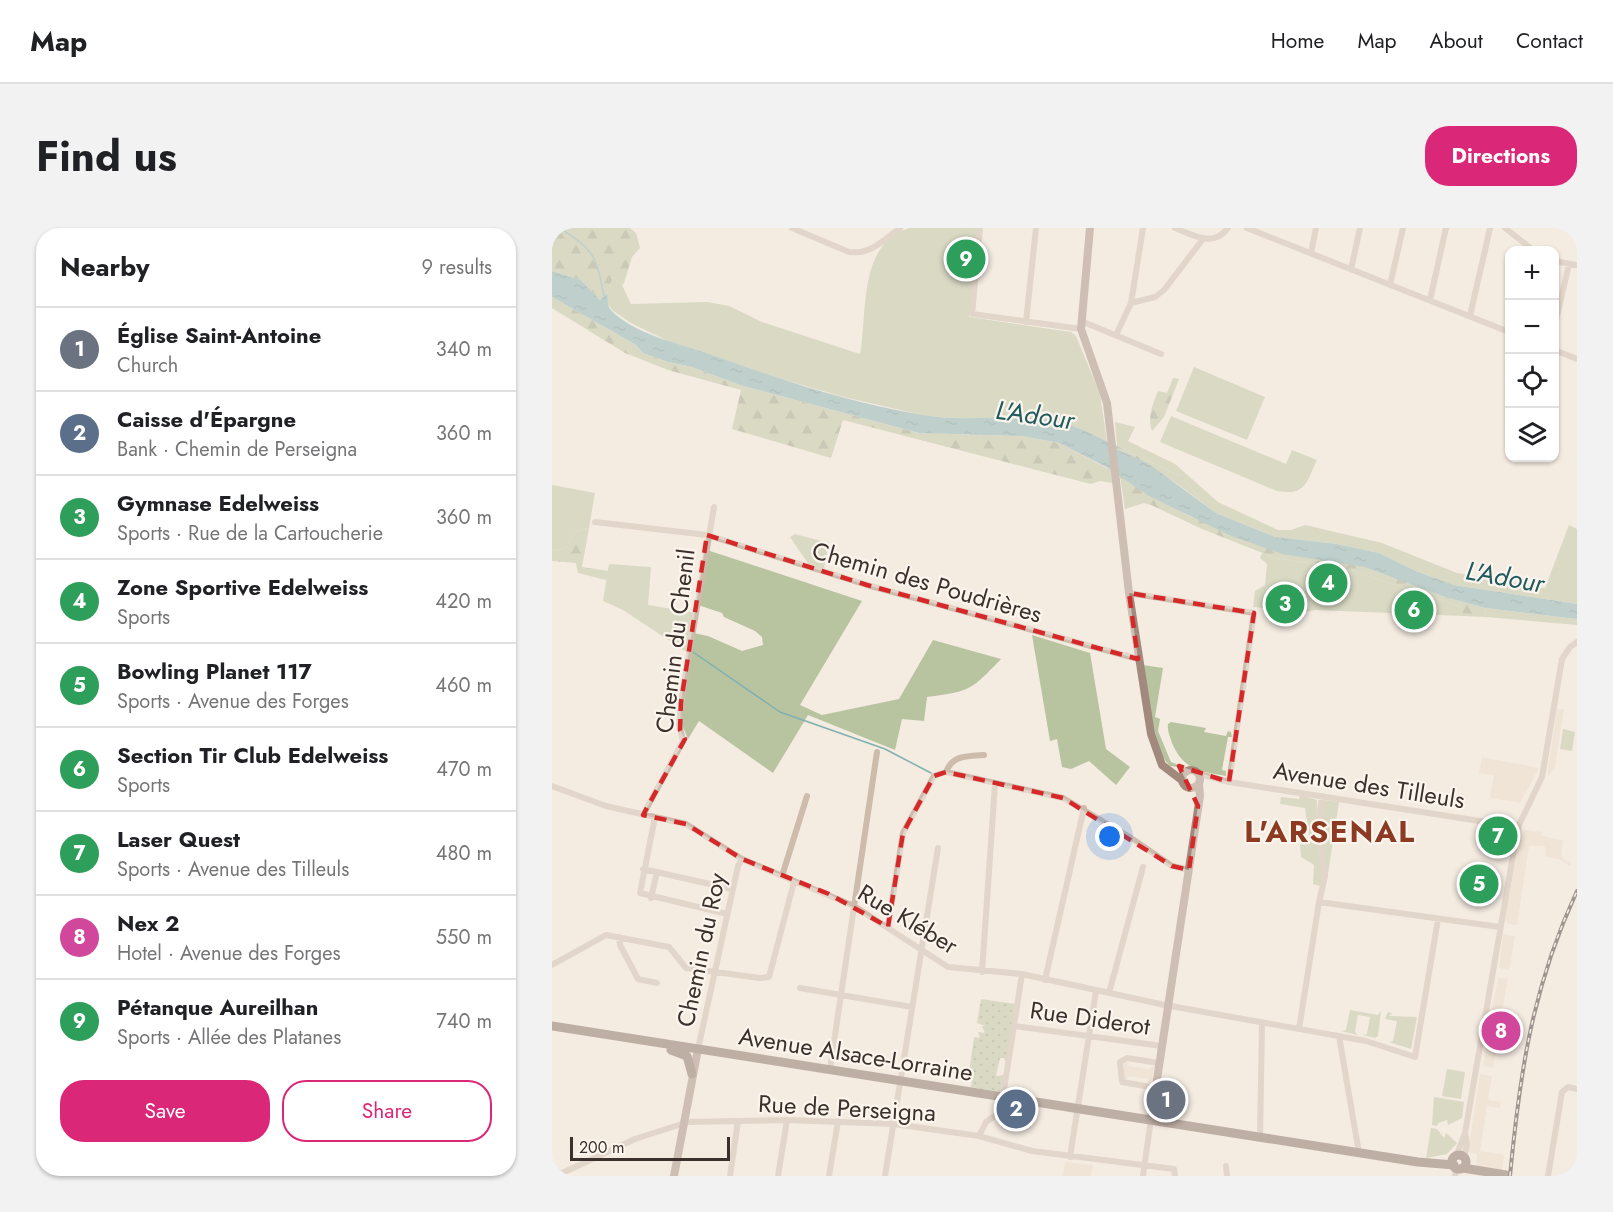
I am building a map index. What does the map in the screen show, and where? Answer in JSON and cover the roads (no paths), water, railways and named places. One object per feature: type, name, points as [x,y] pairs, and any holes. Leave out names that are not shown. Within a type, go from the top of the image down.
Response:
[{"type":"main road","name":"Avenue Alsace-Lorraine","points":[[552,1026],[1359,1153],[1418,1162],[1438,1162],[1506,1175]]},
{"type":"main road","points":[[614,1036],[626,1042],[682,1053],[689,1058],[692,1074]]},
{"type":"street","points":[[792,228],[849,252],[859,253],[868,252],[900,228]]},
{"type":"street","points":[[980,228],[972,314],[1026,322],[1081,325],[1116,335],[1161,354]]},
{"type":"street","points":[[1026,322],[1036,228]]},
{"type":"street","points":[[1090,228],[1081,325],[1107,403],[1129,593],[1151,734],[1162,765],[1183,781],[1197,782]]},
{"type":"street","points":[[1116,335],[1131,303],[1143,228]]},
{"type":"street","points":[[1175,228],[1203,239],[1216,238],[1228,228]]},
{"type":"street","points":[[1247,228],[1505,330]]},
{"type":"street","points":[[1270,237],[1272,228]]},
{"type":"street","points":[[1311,253],[1316,228]]},
{"type":"street","points":[[1351,269],[1360,228]]},
{"type":"street","points":[[1390,285],[1403,228]]},
{"type":"street","points":[[1430,300],[1446,228]]},
{"type":"street","points":[[1470,316],[1490,228]]},
{"type":"street","points":[[1505,228],[1526,246]]},
{"type":"street","points":[[1131,303],[1155,297],[1164,290],[1203,239]]},
{"type":"street","points":[[1559,262],[1577,265]]},
{"type":"street","points":[[1559,307],[1569,264]]},
{"type":"street","points":[[1559,352],[1577,359]]},
{"type":"street","points":[[707,535],[714,507]]},
{"type":"street","name":"Chemin des Poudrières","points":[[595,522],[707,535],[879,589],[1138,659]]},
{"type":"street","name":"Chemin du Chenil","points":[[643,815],[683,741],[679,724],[681,702],[707,535]]},
{"type":"street","points":[[1129,593],[1254,613],[1229,782]]},
{"type":"street","points":[[1459,1166],[1467,1144],[1465,1133],[1518,827],[1542,777],[1562,660],[1570,647],[1577,642]]},
{"type":"street","points":[[830,1069],[877,752]]},
{"type":"street","points":[[946,772],[950,762],[960,757],[984,755]]},
{"type":"street","points":[[1143,1176],[1198,806],[1197,782],[1193,770],[1172,772]]},
{"type":"street","points":[[1183,781],[1188,771]]},
{"type":"street","points":[[888,927],[903,833],[934,776],[946,772],[1063,798],[1084,808],[1172,866],[1189,870]]},
{"type":"street","name":"Avenue des Tilleuls","points":[[1197,782],[1215,779],[1518,827]]},
{"type":"street","points":[[982,972],[995,784]]},
{"type":"street","name":"Rue Kléber","points":[[552,786],[606,807],[686,824],[742,859],[854,906],[948,967],[1022,974],[1096,991],[1366,1041],[1415,1057],[1438,919]]},
{"type":"street","points":[[782,876],[807,796]]},
{"type":"street","points":[[1299,1029],[1319,902],[1326,876],[1318,826],[1322,796]]},
{"type":"street","points":[[1045,980],[1084,808]]},
{"type":"street","points":[[655,817],[640,893],[651,898],[727,914]]},
{"type":"street","points":[[885,1176],[938,848]]},
{"type":"street","name":"Chemin du Roy","points":[[698,1049],[732,889],[742,859]]},
{"type":"street","points":[[1110,993],[1143,867]]},
{"type":"street","points":[[643,869],[732,889]]},
{"type":"street","points":[[651,898],[657,872]]},
{"type":"street","points":[[552,965],[606,935],[669,947],[686,968],[760,978],[769,977],[794,882]]},
{"type":"street","points":[[1319,902],[1500,927]]},
{"type":"street","points":[[619,937],[620,945],[638,979],[657,983]]},
{"type":"street","points":[[1003,1096],[1022,974]]},
{"type":"street","points":[[800,988],[912,1007]]},
{"type":"street","points":[[1070,1157],[1096,991]]},
{"type":"street","points":[[1260,1137],[1262,1023]]},
{"type":"street","name":"Rue Diderot","points":[[1014,1026],[1162,1046]]},
{"type":"street","points":[[1339,1036],[1359,1153]]},
{"type":"street","points":[[674,1176],[698,1049]]},
{"type":"street","points":[[1156,1088],[1122,1082],[1120,1062],[1127,1058],[1160,1063]]},
{"type":"street","points":[[1548,1176],[1562,1092],[1566,1088],[1577,1089]]},
{"type":"street","points":[[979,1136],[986,1122],[1020,1098]]},
{"type":"street","points":[[778,1176],[787,1120]]},
{"type":"street","name":"Rue de Perseigna","points":[[556,1176],[634,1139],[682,1124],[787,1120],[894,1124],[979,1136],[1023,1149],[1070,1157],[1174,1169],[1175,1176]]},
{"type":"street","points":[[730,1176],[738,1121]]},
{"type":"street","points":[[829,1176],[838,1121]]},
{"type":"street","points":[[1226,1166],[1227,1176]]},
{"type":"water","points":[[552,271],[581,280],[600,300],[607,293],[609,308],[620,318],[671,342],[815,389],[896,410],[940,417],[1025,418],[1066,424],[1117,446],[1117,449],[1149,464],[1216,513],[1275,537],[1338,544],[1379,553],[1416,571],[1454,585],[1577,604],[1577,619],[1485,608],[1445,597],[1364,567],[1282,554],[1229,535],[1149,496],[1106,467],[1059,443],[1022,436],[919,433],[740,385],[692,367],[668,362],[643,353],[636,345],[552,297]]},
{"type":"waterway","points":[[559,228],[580,242],[592,255],[604,297]]},
{"type":"waterway","points":[[693,652],[780,712],[885,749],[931,773]]},
{"type":"railway","points":[[1510,1176],[1518,1101],[1530,1031],[1549,962],[1577,891]]},
{"type":"place","name":"Pétanque Aureilhan","points":[[966,259]]},
{"type":"place","name":"Zone Sportive Edelweiss","points":[[1328,583]]},
{"type":"place","name":"Gymnase Edelweiss","points":[[1285,604]]},
{"type":"place","name":"Section Tir Club Edelweiss","points":[[1414,610]]},
{"type":"place","name":"Laser Quest","points":[[1498,836]]},
{"type":"place","name":"Bowling Planet 117","points":[[1479,884]]},
{"type":"place","name":"Nex 2","points":[[1501,1031]]},
{"type":"place","name":"Église Saint-Antoine","points":[[1166,1100]]},
{"type":"place","name":"Caisse d'Épargne","points":[[1016,1109]]},
{"type":"district","name":"L'ARSENAL","points":[[1330,831]]},
{"type":"water label","name":"L'Adour","points":[[1035,415]]},
{"type":"water label","name":"L'Adour","points":[[1505,577]]}]
